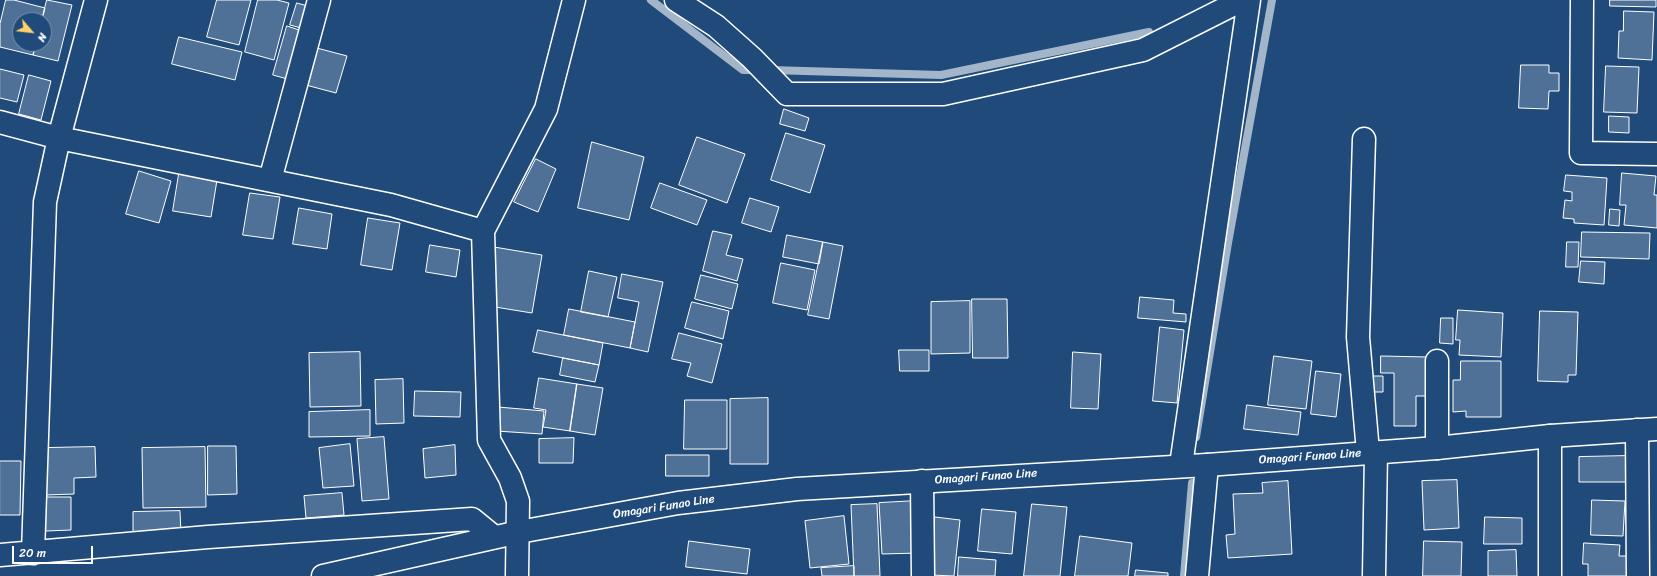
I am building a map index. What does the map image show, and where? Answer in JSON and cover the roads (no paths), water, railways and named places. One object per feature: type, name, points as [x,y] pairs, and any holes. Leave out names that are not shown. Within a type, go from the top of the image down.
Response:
[{"type":"street","points":[[33,553],[45,202],[59,138],[96,0]]},
{"type":"street","points":[[270,180],[319,0]]},
{"type":"street","points":[[517,576],[519,532],[518,501],[510,478],[489,440],[483,231],[546,109],[574,0]]},
{"type":"street","points":[[676,0],[716,26],[752,58],[787,94],[944,94],[1143,50],[1242,0]]},
{"type":"street","points":[[1181,465],[1250,0]]},
{"type":"street","points":[[1582,0],[1581,153],[1657,154]]},
{"type":"street","points":[[0,122],[59,138],[391,205],[483,231]]},
{"type":"street","points":[[1364,139],[1358,337],[1372,452],[1374,576]]},
{"type":"street","points":[[1437,361],[1437,448]]},
{"type":"street","points":[[1638,576],[1647,430]]},
{"type":"street","name":"Omagari Funao Line","points":[[322,576],[519,532],[678,503],[798,489],[1207,464],[1437,448],[1550,436],[1647,430]]},
{"type":"street","points":[[1550,436],[1550,576]]},
{"type":"street","points":[[1197,576],[1207,464]]},
{"type":"street","points":[[922,481],[923,576]]},
{"type":"street","points":[[0,555],[208,537],[472,519],[494,537]]},
{"type":"waterway","points":[[651,0],[743,70],[758,70]]},
{"type":"waterway","points":[[1196,437],[1228,243],[1272,0]]},
{"type":"waterway","points":[[770,70],[941,75],[1149,32]]},
{"type":"waterway","points":[[1184,576],[1192,483]]}]
